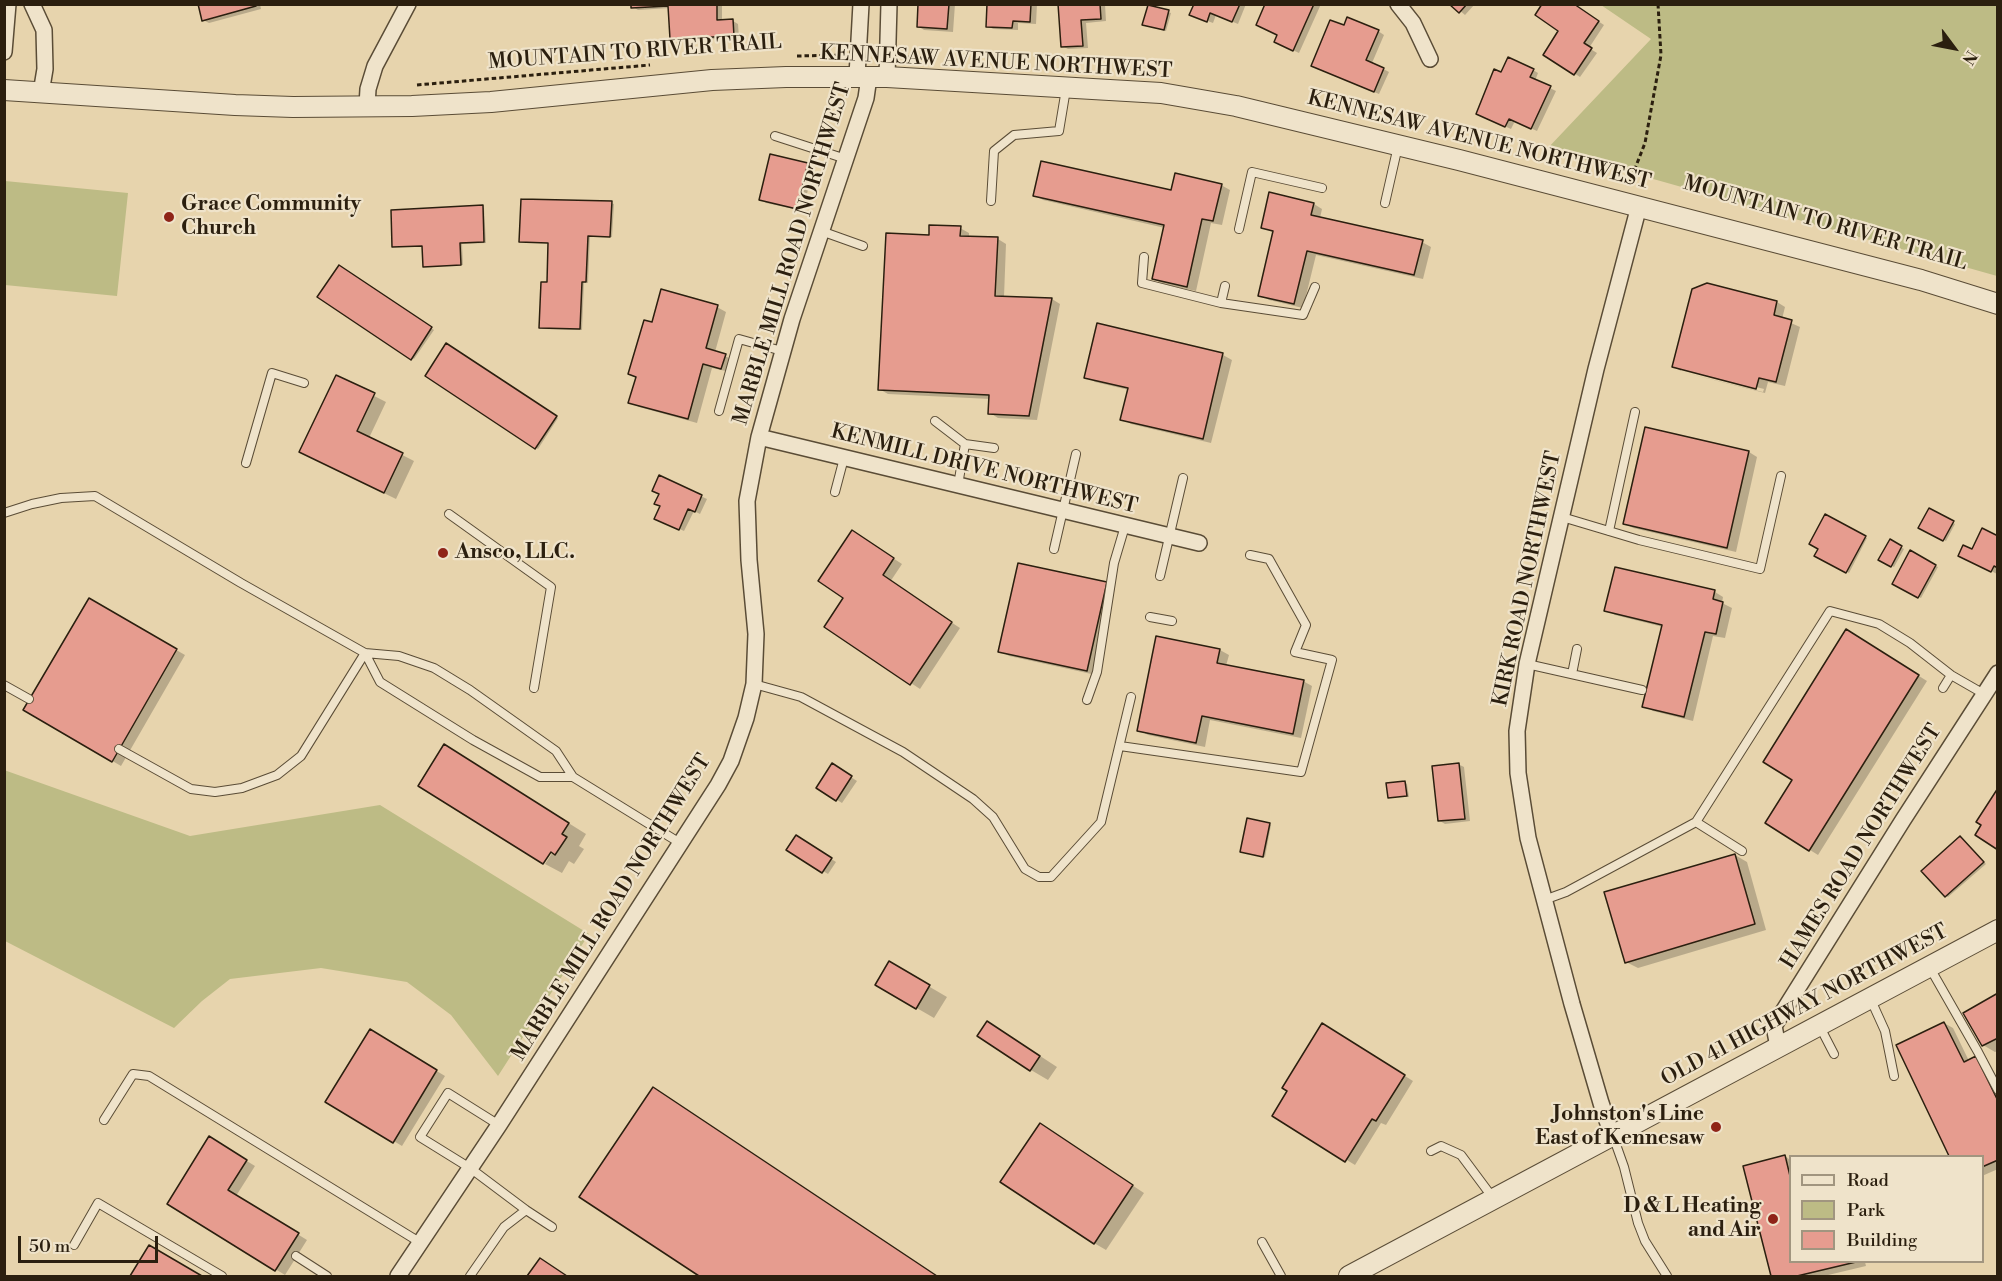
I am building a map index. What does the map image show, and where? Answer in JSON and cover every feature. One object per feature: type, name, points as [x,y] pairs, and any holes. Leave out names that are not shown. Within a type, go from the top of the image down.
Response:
[{"type":"street","points":[[4,52],[8,4]]},
{"type":"street","points":[[32,4],[44,30],[45,69],[41,93]]},
{"type":"street","points":[[367,106],[368,89],[375,66],[408,4]]},
{"type":"street","points":[[861,4],[858,55],[871,77],[888,56],[889,4]]},
{"type":"street","points":[[1398,4],[1413,23],[1430,59]]},
{"type":"street","name":"KENNESAW AVENUE NORTHWEST","points":[[4,90],[235,105],[367,106],[491,102],[748,78],[871,77],[1161,93],[1236,106],[1399,145],[1921,280],[1998,304]]},
{"type":"street","name":"MARBLE MILL ROAD NORTHWEST","points":[[398,1276],[499,1125],[718,785],[731,760],[746,718],[754,684],[756,634],[749,560],[747,501],[759,437],[782,351],[871,77]]},
{"type":"street","name":"KIRK ROAD NORTHWEST","points":[[1612,1135],[1600,1103],[1572,1004],[1526,829],[1518,772],[1517,731],[1527,664],[1596,369],[1639,206]]},
{"type":"street","name":"KENMILL DRIVE NORTHWEST","points":[[759,437],[1199,543]]},
{"type":"street","name":"HAMES ROAD NORTHWEST","points":[[1778,1047],[1774,1026],[1998,673]]},
{"type":"street","name":"OLD 41 HIGHWAY NORTHWEST","points":[[1352,1276],[1493,1198],[1998,930]]},
{"type":"lane","points":[[992,201],[994,151],[1014,135],[1059,131],[1067,87]]},
{"type":"lane","points":[[775,136],[846,159]]},
{"type":"lane","points":[[1385,203],[1399,145]]},
{"type":"lane","points":[[1239,229],[1252,172],[1322,188]]},
{"type":"lane","points":[[821,231],[862,246]]},
{"type":"lane","points":[[1144,257],[1142,283],[1221,303],[1303,315],[1315,287]]},
{"type":"lane","points":[[1221,303],[1225,286]]},
{"type":"lane","points":[[718,411],[739,339],[782,351]]},
{"type":"lane","points":[[246,463],[272,373],[304,383]]},
{"type":"lane","points":[[1609,531],[1635,412]]},
{"type":"lane","points":[[935,421],[965,444],[994,448]]},
{"type":"lane","points":[[958,485],[965,444]]},
{"type":"lane","points":[[1054,549],[1077,454]]},
{"type":"lane","points":[[835,492],[844,458]]},
{"type":"lane","points":[[1562,517],[1760,569],[1781,476]]},
{"type":"lane","points":[[1160,576],[1183,478]]},
{"type":"lane","points":[[4,513],[62,498],[95,496],[241,583],[364,652],[399,656],[434,668],[470,690],[556,751],[573,777],[680,843]]},
{"type":"lane","points":[[449,514],[551,587],[534,688]]},
{"type":"lane","points":[[1087,700],[1096,672],[1113,563],[1125,525]]},
{"type":"lane","points":[[1120,746],[1301,772],[1332,660],[1295,652],[1306,626],[1269,559],[1250,555]]},
{"type":"lane","points":[[1544,900],[1566,892],[1696,822],[1830,611],[1879,624],[1951,675],[1984,694]]},
{"type":"lane","points":[[1150,617],[1172,621]]},
{"type":"lane","points":[[1572,674],[1577,649]]},
{"type":"lane","points":[[119,749],[191,789],[215,792],[242,788],[277,775],[301,756],[364,652]]},
{"type":"lane","points":[[364,652],[380,682],[473,740],[540,777],[573,777]]},
{"type":"lane","points":[[1527,664],[1642,690]]},
{"type":"lane","points":[[1943,688],[1951,675]]},
{"type":"lane","points":[[754,684],[801,698],[903,752],[973,799],[993,817],[1025,869],[1039,877],[1051,877],[1101,822],[1131,697]]},
{"type":"lane","points":[[4,686],[30,699]]},
{"type":"lane","points":[[1696,822],[1742,851]]},
{"type":"lane","points":[[1929,967],[1998,1090]]},
{"type":"lane","points":[[1870,998],[1885,1030],[1894,1076]]},
{"type":"lane","points":[[1819,1025],[1834,1054]]},
{"type":"lane","points":[[104,1120],[133,1074],[149,1076],[421,1243]]},
{"type":"lane","points":[[499,1125],[448,1093],[420,1137],[470,1168],[552,1227]]},
{"type":"lane","points":[[1612,1135],[1624,1167],[1638,1223],[1645,1241],[1667,1276]]},
{"type":"lane","points":[[1431,1151],[1441,1146],[1461,1155],[1493,1198]]},
{"type":"lane","points":[[74,1245],[98,1203],[222,1276]]},
{"type":"lane","points":[[470,1276],[504,1227],[526,1210]]},
{"type":"lane","points":[[1262,1242],[1281,1276]]},
{"type":"lane","points":[[296,1256],[327,1276]]},
{"type":"path","points":[[1628,186],[1645,143],[1661,55],[1658,4]]},
{"type":"path","name":"MOUNTAIN TO RIVER TRAIL","points":[[787,57],[858,55]]},
{"type":"path","points":[[888,56],[936,59]]},
{"type":"path","name":"MOUNTAIN TO RIVER TRAIL","points":[[415,85],[660,64]]},
{"type":"green space","points":[[1601,5],[1997,5],[1997,276],[1547,149],[1651,39]]},
{"type":"green space","points":[[5,181],[128,193],[117,296],[5,285]]},
{"type":"green space","points":[[4,770],[190,836],[380,805],[589,934],[498,1076],[451,1015],[407,982],[321,968],[230,979],[202,1001],[174,1028],[5,941]]},
{"type":"building","points":[[198,4],[256,4],[256,6],[202,21]]},
{"type":"building","points":[[631,4],[717,4],[717,20],[733,19],[734,36],[670,39],[668,6],[631,8]]},
{"type":"building","points":[[918,4],[949,4],[947,29],[917,27]]},
{"type":"building","points":[[987,4],[1031,4],[1030,22],[1013,21],[1012,28],[986,27]]},
{"type":"building","points":[[1058,4],[1100,4],[1101,19],[1081,20],[1083,46],[1061,47]]},
{"type":"building","points":[[1194,4],[1240,4],[1232,22],[1210,13],[1207,22],[1189,15]]},
{"type":"building","points":[[1265,4],[1314,4],[1293,51],[1274,42],[1277,35],[1256,25]]},
{"type":"building","points":[[1449,4],[1467,4],[1459,13]]},
{"type":"building","points":[[1542,4],[1574,4],[1599,21],[1584,43],[1592,48],[1574,75],[1543,55],[1558,31],[1535,15]]},
{"type":"building","points":[[1148,5],[1169,10],[1164,30],[1142,25]]},
{"type":"building","points":[[1347,17],[1379,30],[1366,60],[1384,68],[1374,92],[1311,66],[1330,20],[1344,25]]},
{"type":"building","points":[[1508,57],[1534,69],[1530,77],[1551,86],[1531,129],[1509,119],[1505,127],[1476,114],[1494,69],[1501,72]]},
{"type":"building","points":[[770,154],[808,163],[797,209],[759,200]]},
{"type":"building","points":[[1041,161],[1171,190],[1175,173],[1222,184],[1213,221],[1202,219],[1187,287],[1152,279],[1164,225],[1033,196]]},
{"type":"building","points":[[1269,192],[1314,203],[1311,215],[1423,240],[1414,275],[1307,251],[1294,304],[1258,296],[1273,231],[1261,228]]},
{"type":"building","points":[[521,199],[612,201],[610,237],[588,236],[586,282],[582,282],[580,329],[539,328],[541,282],[547,282],[548,243],[519,242]]},
{"type":"building","points":[[483,205],[484,242],[460,243],[461,265],[423,267],[422,246],[392,247],[391,210]]},
{"type":"building","points":[[929,225],[961,226],[960,236],[998,237],[995,296],[1052,298],[1029,416],[988,414],[989,395],[878,390],[886,233],[929,235]]},
{"type":"building","points":[[339,265],[432,327],[411,360],[317,297]]},
{"type":"building","points":[[1707,283],[1777,301],[1774,315],[1792,320],[1776,382],[1759,378],[1756,389],[1672,367],[1692,289]]},
{"type":"building","points":[[661,289],[718,305],[706,348],[726,354],[721,369],[703,364],[688,419],[628,403],[636,377],[628,374],[644,320],[652,322]]},
{"type":"building","points":[[1097,323],[1223,353],[1203,439],[1120,420],[1128,388],[1084,378]]},
{"type":"building","points":[[446,343],[557,416],[535,449],[425,376]]},
{"type":"building","points":[[336,375],[375,393],[357,431],[403,453],[384,493],[299,452]]},
{"type":"building","points":[[1645,427],[1749,451],[1727,548],[1623,524]]},
{"type":"building","points":[[659,475],[702,495],[695,512],[688,509],[679,530],[654,519],[660,506],[654,504],[659,494],[652,491]]},
{"type":"building","points":[[1929,508],[1954,521],[1943,541],[1918,528]]},
{"type":"building","points":[[1825,514],[1866,536],[1846,573],[1814,556],[1818,549],[1809,544]]},
{"type":"building","points":[[1982,528],[1998,536],[1998,568],[1994,566],[1991,572],[1958,556],[1963,545],[1972,549]]},
{"type":"building","points":[[852,530],[894,558],[883,575],[952,622],[910,685],[824,627],[843,598],[818,581]]},
{"type":"building","points":[[1890,539],[1902,546],[1891,567],[1878,560]]},
{"type":"building","points":[[1910,550],[1936,565],[1918,598],[1892,584]]},
{"type":"building","points":[[1018,563],[1107,582],[1087,671],[998,652]]},
{"type":"building","points":[[1615,567],[1715,590],[1713,599],[1723,602],[1716,634],[1705,632],[1684,717],[1642,707],[1662,625],[1604,611]]},
{"type":"building","points":[[89,598],[177,649],[112,762],[23,710]]},
{"type":"building","points":[[1846,629],[1919,675],[1809,851],[1765,823],[1792,780],[1763,762]]},
{"type":"building","points":[[1156,636],[1220,649],[1217,663],[1304,680],[1293,734],[1202,716],[1196,743],[1137,731]]},
{"type":"building","points":[[444,744],[569,823],[562,834],[567,837],[555,855],[551,852],[543,864],[418,786]]},
{"type":"building","points":[[832,763],[852,776],[836,801],[816,788]]},
{"type":"building","points":[[1459,763],[1465,819],[1438,821],[1432,766]]},
{"type":"building","points":[[1405,781],[1407,796],[1388,798],[1386,783]]},
{"type":"building","points":[[1998,788],[1998,850],[1975,835],[1981,825],[1976,822]]},
{"type":"building","points":[[1247,818],[1270,823],[1263,857],[1240,852]]},
{"type":"building","points":[[796,835],[832,858],[822,873],[786,850]]},
{"type":"building","points":[[1960,836],[1984,862],[1945,897],[1921,871]]},
{"type":"building","points":[[1735,854],[1755,924],[1625,963],[1604,892]]},
{"type":"building","points":[[889,961],[930,985],[916,1009],[875,985]]},
{"type":"building","points":[[1998,993],[1998,1038],[1982,1046],[1963,1013]]},
{"type":"building","points":[[987,1021],[1040,1056],[1030,1071],[977,1036]]},
{"type":"building","points":[[1944,1022],[1964,1062],[1976,1056],[1998,1101],[1998,1160],[1984,1166],[1984,1155],[1949,1155],[1896,1045]]},
{"type":"building","points":[[1322,1023],[1405,1075],[1376,1121],[1372,1119],[1345,1162],[1272,1116],[1287,1091],[1282,1088]]},
{"type":"building","points":[[370,1029],[437,1070],[393,1143],[325,1102]]},
{"type":"building","points":[[653,1087],[937,1276],[699,1276],[579,1197]]},
{"type":"building","points":[[1040,1123],[1133,1185],[1094,1244],[1000,1182]]},
{"type":"building","points":[[209,1136],[247,1160],[228,1190],[299,1233],[275,1271],[167,1204]]},
{"type":"building","name":"D & L Heating and Air","points":[[1785,1155],[1789,1172],[1789,1263],[1852,1263],[1797,1276],[1771,1276],[1743,1166]]},
{"type":"building","points":[[149,1245],[202,1276],[130,1276]]},
{"type":"building","points":[[540,1258],[567,1276],[527,1276]]},
{"type":"place","name":"Grace Community Church","points":[[169,217]]},
{"type":"place","name":"Ansco, LLC.","points":[[443,553]]},
{"type":"place","name":"Johnston's Line East of Kennesaw","points":[[1716,1127]]},
{"type":"place","name":"D & L Heating and Air","points":[[1773,1219]]}]
